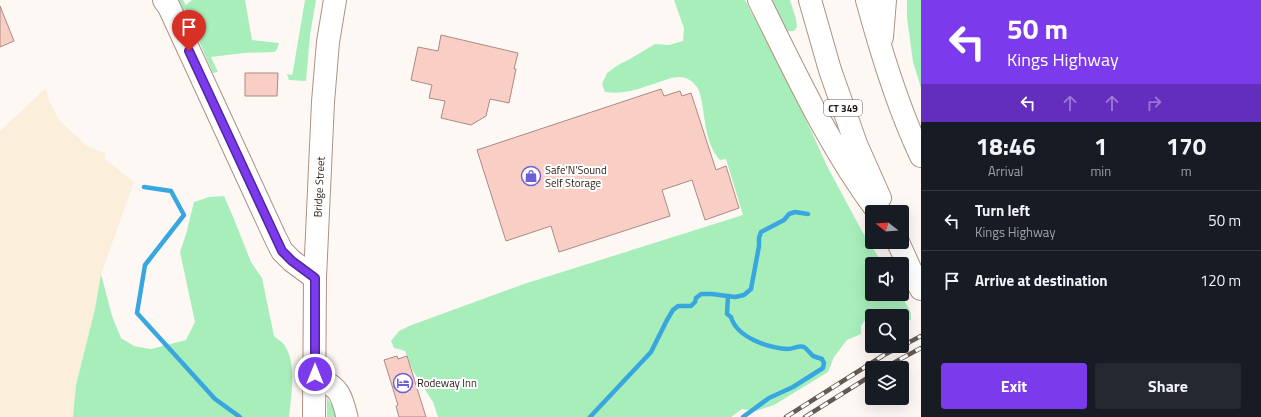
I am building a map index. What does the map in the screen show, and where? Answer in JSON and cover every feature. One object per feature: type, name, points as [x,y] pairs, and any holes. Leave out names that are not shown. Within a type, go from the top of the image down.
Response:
[{"type":"main road","points":[[164,0],[169,7],[282,251],[292,261],[315,278]]},
{"type":"main road","name":"Bridge Street","points":[[314,417],[315,278],[323,102],[328,42],[335,0]]},
{"type":"main road","points":[[759,0],[835,148],[873,205]]},
{"type":"main road","name":"CT 349","points":[[810,0],[830,70],[856,144],[883,205]]},
{"type":"main road","points":[[867,0],[881,48],[910,133],[921,156]]},
{"type":"main road","points":[[881,48],[885,0]]},
{"type":"main road","points":[[901,249],[916,281]]},
{"type":"street","points":[[315,374],[338,391],[347,417]]},
{"type":"shaded area","points":[[46,88],[49,101],[60,121],[86,145],[106,153],[105,159],[134,182],[101,274],[95,309],[76,385],[73,417],[0,417],[0,131]]},
{"type":"green space","points":[[176,0],[183,0],[186,5],[192,0],[245,0],[252,40],[279,43],[277,49],[275,52],[244,53],[211,57],[218,72],[213,73],[185,9],[182,10]]},
{"type":"green space","points":[[305,0],[316,0],[310,35],[306,81],[289,80],[287,74],[292,75],[293,71]]},
{"type":"green space","points":[[674,0],[745,0],[793,91],[827,166],[865,236],[865,249],[873,249],[878,257],[865,257],[865,301],[905,301],[909,309],[865,309],[865,320],[861,326],[861,334],[847,340],[834,357],[828,372],[774,405],[756,411],[742,409],[731,417],[438,417],[433,402],[413,371],[405,351],[394,348],[391,341],[399,331],[524,284],[743,215],[726,159],[720,160],[711,145],[699,91],[694,83],[686,78],[677,77],[646,87],[619,93],[605,92],[602,84],[607,73],[655,44],[669,45],[683,41],[684,28]]},
{"type":"green space","points":[[770,0],[790,0],[796,19],[797,27],[794,31],[787,31],[785,29]]},
{"type":"green space","points":[[907,0],[921,0],[921,88],[913,62],[907,18]]},
{"type":"green space","points":[[224,196],[251,262],[262,278],[274,336],[284,345],[289,353],[292,371],[292,390],[289,417],[73,417],[76,385],[95,309],[101,274],[112,316],[121,338],[134,346],[151,349],[186,340],[195,322],[180,252],[194,202],[209,197]]},
{"type":"green space","points":[[909,309],[911,313],[911,320],[909,320]]},
{"type":"green space","points":[[327,398],[340,417],[327,417]]},
{"type":"building","points":[[0,6],[14,41],[0,47]]},
{"type":"building","points":[[441,35],[518,53],[509,103],[490,99],[486,116],[471,125],[441,118],[445,101],[429,98],[432,85],[411,80],[418,47],[438,51]]},
{"type":"building","points":[[245,73],[278,73],[277,96],[245,96]]},
{"type":"building","points":[[661,89],[664,96],[680,91],[682,96],[691,93],[716,170],[726,166],[739,208],[705,220],[692,180],[662,190],[670,216],[559,252],[551,226],[506,241],[477,150]]},
{"type":"building","name":"Rodeway Inn","points":[[397,356],[398,359],[407,356],[426,417],[399,417],[396,406],[398,405],[384,360]]},
{"type":"waterway","points":[[144,187],[171,191],[184,215],[145,265],[137,313],[215,399],[240,417]]},
{"type":"waterway","points":[[590,417],[651,352],[673,310],[678,306],[691,306],[695,302],[696,298],[701,294],[735,297],[744,295],[751,289],[761,232],[784,220],[789,214],[795,212],[808,214]]},
{"type":"waterway","points":[[728,296],[727,314],[731,317],[734,324],[740,331],[747,336],[772,347],[788,349],[800,346],[804,347],[813,356],[822,359],[824,363],[823,368],[793,387],[769,398],[743,417]]},
{"type":"railway","points":[[909,342],[921,336]]},
{"type":"railway","points":[[897,361],[921,348]]},
{"type":"railway","points":[[786,417],[888,353]]},
{"type":"railway","points":[[805,417],[865,379]]},
{"type":"place","name":"Safe'N'Sound Self Storage","points":[[531,176]]},
{"type":"place","name":"Rodeway Inn","points":[[403,383]]},
{"type":"route","points":[[189,51],[282,251],[292,261],[315,278],[315,374]]}]
